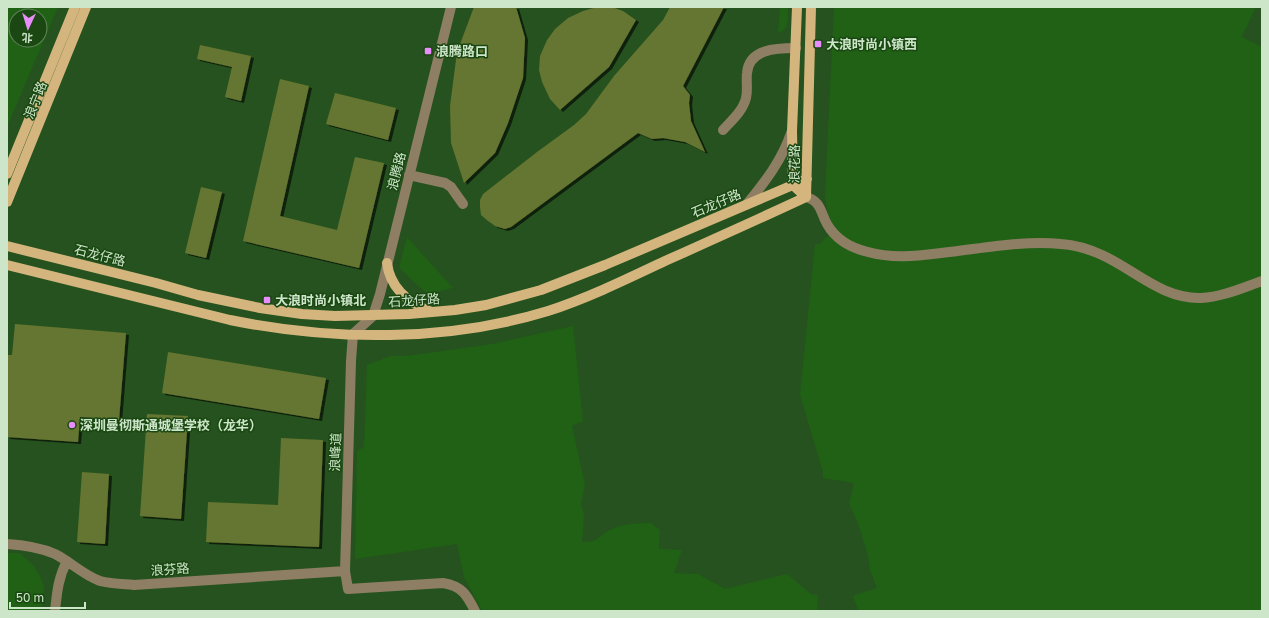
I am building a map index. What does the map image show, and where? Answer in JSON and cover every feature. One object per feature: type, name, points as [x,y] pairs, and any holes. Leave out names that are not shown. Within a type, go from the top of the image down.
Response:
[{"type":"main road","name":"浪宁路","points":[[7,174],[75,7]]},
{"type":"main road","name":"浪宁路","points":[[7,202],[86,7]]},
{"type":"main road","name":"浪花路","points":[[797,7],[792,131],[793,184],[806,197]]},
{"type":"main road","name":"浪花路","points":[[806,197],[811,7]]},
{"type":"main road","name":"石龙仔路","points":[[7,246],[135,277],[198,295],[260,308],[302,314],[335,316],[373,316],[431,312],[486,305],[540,290],[605,265],[807,179]]},
{"type":"main road","points":[[7,265],[249,324],[292,331],[333,334],[398,334],[463,328],[497,323],[569,304],[806,197]]},
{"type":"main road","points":[[387,263],[388,272],[396,288],[411,302],[431,312]]},
{"type":"street","name":"浪腾路","points":[[373,316],[382,287],[451,7]]},
{"type":"street","points":[[723,130],[742,107],[746,98],[747,72],[752,60],[761,53],[772,49],[796,48]]},
{"type":"street","points":[[747,204],[777,165],[792,131]]},
{"type":"street","points":[[409,175],[445,183],[451,187],[463,204]]},
{"type":"street","points":[[806,197],[816,202],[826,224],[841,240],[853,248],[878,255],[906,257],[1020,244],[1053,243],[1074,245],[1092,250],[1162,290],[1182,297],[1201,298],[1219,295],[1262,282]]},
{"type":"street","points":[[353,334],[373,316]]},
{"type":"street","name":"浪峰道","points":[[353,334],[345,571],[348,589],[443,583],[450,584],[466,593],[475,611]]},
{"type":"street","name":"浪芬路","points":[[7,544],[29,546],[56,554],[89,576],[101,581],[134,585],[345,571]]},
{"type":"street","points":[[55,611],[58,583],[67,561]]},
{"type":"green space","points":[[7,7],[58,7],[48,31],[48,8],[8,8],[8,48],[41,48],[7,127]]},
{"type":"green space","points":[[780,7],[788,7],[788,23],[785,29],[778,33]]},
{"type":"green space","points":[[834,7],[1256,7],[1242,37],[1262,47],[1262,611],[859,611],[853,597],[877,588],[870,570],[868,556],[859,526],[849,503],[854,483],[823,478],[823,472],[800,395],[815,244],[820,244],[836,230],[828,215],[825,195]]},
{"type":"green space","points":[[407,237],[453,288],[427,294],[399,268]]},
{"type":"green space","points":[[573,326],[583,421],[572,426],[585,485],[581,504],[584,515],[582,542],[595,540],[606,532],[620,526],[651,523],[660,530],[659,549],[682,550],[674,573],[698,574],[725,589],[787,574],[811,594],[818,595],[817,611],[482,611],[464,577],[457,544],[355,559],[357,451],[364,447],[367,365],[390,356],[407,356],[492,344]]},
{"type":"green space","points":[[7,553],[20,553],[33,565],[40,576],[44,586],[41,611],[7,611]]},
{"type":"building","points":[[474,7],[516,7],[525,38],[523,78],[508,123],[495,153],[464,183],[451,143],[450,106],[457,52]]},
{"type":"building","points":[[597,7],[612,7],[623,11],[636,20],[609,67],[560,110],[550,99],[542,82],[539,70],[540,56],[547,40],[555,29],[568,18],[583,11]]},
{"type":"building","points":[[670,7],[724,7],[683,86],[690,95],[689,103],[691,121],[705,152],[685,142],[663,138],[652,139],[638,133],[511,227],[505,229],[495,226],[481,215],[480,200],[483,194],[574,125],[586,114],[614,76],[663,20]]},
{"type":"building","points":[[200,45],[251,56],[241,101],[225,97],[232,67],[197,59]]},
{"type":"building","points":[[280,79],[309,86],[280,216],[337,230],[355,157],[384,163],[359,268],[243,241]]},
{"type":"building","points":[[335,93],[396,108],[388,140],[326,124]]},
{"type":"building","points":[[201,187],[222,192],[206,258],[185,253]]},
{"type":"building","points":[[15,324],[126,333],[119,420],[80,417],[78,442],[7,437],[7,355],[12,355]]},
{"type":"building","points":[[168,352],[326,378],[319,419],[162,393]]},
{"type":"building","points":[[147,414],[188,416],[181,519],[140,516]]},
{"type":"building","points":[[281,438],[323,440],[319,547],[206,542],[208,502],[278,505]]},
{"type":"building","points":[[82,472],[109,474],[105,544],[77,542]]},
{"type":"place","name":"大浪时尚小镇西","points":[[818,44]]},
{"type":"place","name":"浪腾路口","points":[[428,51]]},
{"type":"place","name":"大浪时尚小镇北","points":[[267,300]]},
{"type":"place","name":"深圳曼彻斯通城堡学校（龙华）","points":[[72,425]]}]
